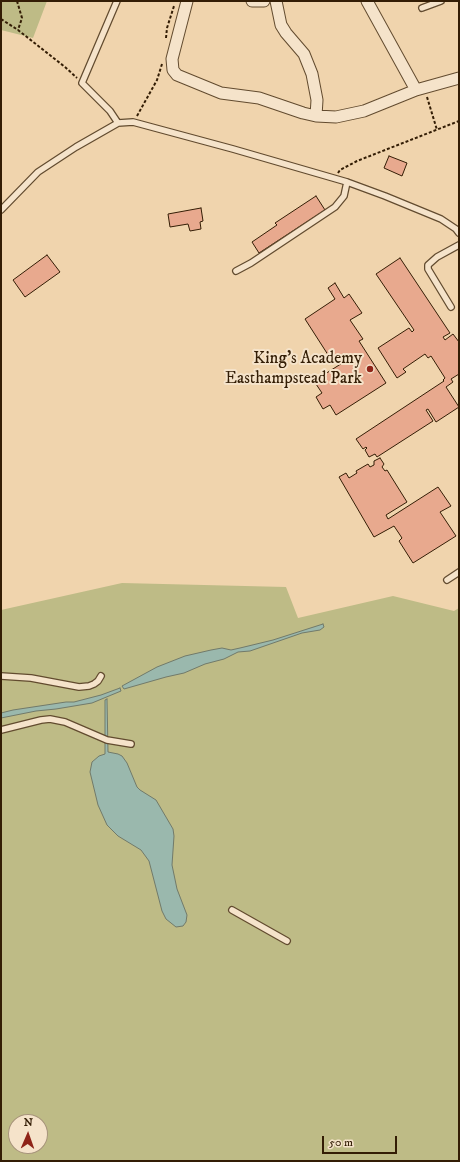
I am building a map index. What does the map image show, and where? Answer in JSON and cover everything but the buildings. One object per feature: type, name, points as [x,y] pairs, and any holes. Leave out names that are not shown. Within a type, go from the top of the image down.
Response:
[{"type":"street","points":[[187,1],[172,59],[173,70],[177,75],[221,93],[259,98],[316,116],[336,116],[364,111],[420,89],[459,78]]},
{"type":"street","points":[[252,1],[264,1]]},
{"type":"street","points":[[276,1],[281,25],[304,54],[312,74],[316,100],[316,116]]},
{"type":"street","points":[[367,1],[420,89]]},
{"type":"lane","points":[[117,1],[82,84],[110,111],[118,123]]},
{"type":"lane","points":[[422,8],[441,1]]},
{"type":"lane","points":[[1,210],[38,172],[76,147],[118,123],[133,122],[347,182],[441,219],[456,229],[459,233]]},
{"type":"lane","points":[[236,271],[251,263],[335,207],[344,196],[347,182]]},
{"type":"lane","points":[[451,307],[428,269],[428,265],[437,257],[459,244]]},
{"type":"lane","points":[[447,580],[459,572]]},
{"type":"lane","points":[[1,676],[31,678],[79,687],[94,684],[101,676]]},
{"type":"lane","points":[[1,730],[50,719],[65,722],[107,740],[131,744]]},
{"type":"lane","points":[[232,910],[287,941]]},
{"type":"path","points":[[17,1],[22,18],[18,30]]},
{"type":"path","points":[[166,43],[167,28],[176,1]]},
{"type":"path","points":[[1,19],[18,30],[65,67],[82,84]]},
{"type":"path","points":[[133,122],[157,80],[164,58]]},
{"type":"path","points":[[420,89],[437,130]]},
{"type":"path","points":[[335,179],[340,170],[357,161],[459,121]]},
{"type":"shaded area","points":[[1,1],[47,1],[33,38],[1,30]]},
{"type":"shaded area","points":[[122,583],[286,587],[298,618],[393,596],[454,611],[459,608],[459,1161],[1,1161],[1,610]]},
{"type":"water","points":[[323,624],[324,627],[320,630],[302,633],[250,651],[238,652],[224,659],[205,664],[184,673],[124,689],[122,686],[157,667],[185,656],[222,648],[231,650],[240,648],[273,640]]},
{"type":"water","points":[[120,688],[121,691],[92,703],[36,711],[1,718],[1,713],[74,702]]},
{"type":"water","points":[[107,699],[108,752],[122,756],[127,763],[137,787],[156,800],[173,829],[172,865],[177,889],[187,915],[186,922],[183,926],[176,927],[166,919],[162,911],[149,861],[141,850],[118,836],[107,825],[98,805],[90,772],[92,762],[99,756],[105,754],[105,700]]},
{"type":"place","name":"King's Academy Easthampstead Park","points":[[370,369]]}]
